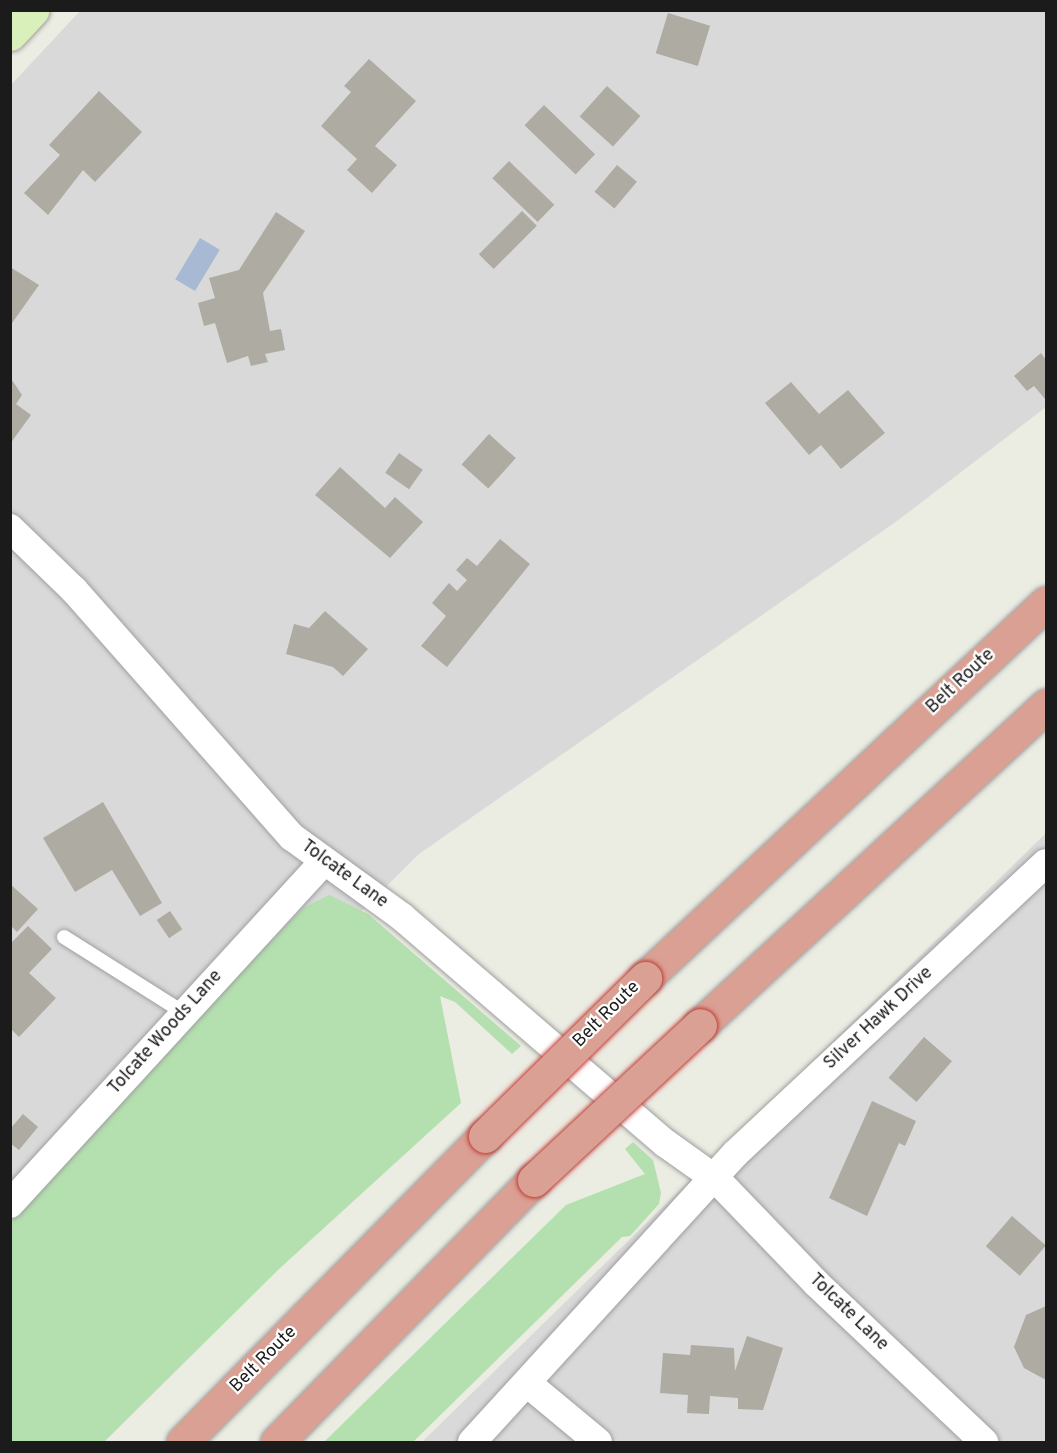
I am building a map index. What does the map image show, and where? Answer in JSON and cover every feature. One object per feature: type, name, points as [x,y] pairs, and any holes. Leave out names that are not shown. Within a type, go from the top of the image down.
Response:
[{"type":"highway","name":"Belt Route","points":[[183,1443],[485,1136],[645,978],[1047,603]]},
{"type":"highway","points":[[277,1443],[534,1180],[1047,706]]},
{"type":"main road","points":[[10,34],[32,10]]},
{"type":"street","name":"Tolcate Lane","points":[[10,528],[74,590],[259,804],[323,863],[402,917],[665,1143],[717,1179],[817,1284],[984,1443]]},
{"type":"street","name":"Tolcate Woods Lane","points":[[10,1204],[323,863]]},
{"type":"street","name":"Silver Hawk Drive","points":[[717,1179],[736,1153],[1047,863]]},
{"type":"street","points":[[472,1443],[717,1179]]},
{"type":"street","points":[[527,1383],[598,1443]]},
{"type":"lane","points":[[64,937],[184,1013]]},
{"type":"shaded area","points":[[80,11],[1046,11],[1046,407],[897,521],[419,854],[11,1261],[10,86]]},
{"type":"shaded area","points":[[1046,833],[1046,1442],[422,1442]]},
{"type":"green space","points":[[329,895],[368,914],[521,1046],[512,1054],[455,1002],[440,996],[461,1103],[279,1269],[104,1442],[11,1442],[11,1219],[199,1013],[303,908]]},
{"type":"green space","points":[[633,1142],[653,1160],[661,1193],[659,1204],[630,1236],[622,1237],[413,1442],[324,1442],[566,1205],[645,1174],[625,1149]]},
{"type":"water","points":[[200,238],[220,250],[195,291],[175,279]]},
{"type":"building","points":[[668,13],[710,26],[698,66],[656,53]]},
{"type":"building","points":[[369,59],[416,101],[375,146],[397,165],[372,193],[347,170],[357,159],[321,126],[351,92],[344,86]]},
{"type":"building","points":[[607,86],[640,116],[613,147],[580,116]]},
{"type":"building","points":[[99,91],[142,132],[95,182],[83,170],[48,215],[24,193],[60,155],[49,145]]},
{"type":"building","points":[[544,105],[595,154],[576,174],[525,125]]},
{"type":"building","points":[[509,161],[554,205],[538,222],[492,178]]},
{"type":"building","points":[[617,165],[637,182],[614,209],[595,192]]},
{"type":"building","points":[[522,211],[537,226],[494,269],[479,254]]},
{"type":"building","points":[[276,212],[305,231],[263,293],[270,331],[281,329],[285,350],[265,354],[268,362],[251,366],[248,356],[227,363],[215,323],[204,326],[198,303],[215,298],[209,278],[239,270]]},
{"type":"building","points":[[10,267],[39,285],[10,326]]},
{"type":"building","points":[[1041,353],[1046,360],[1045,399],[1034,386],[1027,391],[1014,376]]},
{"type":"building","points":[[10,377],[22,395],[16,404],[31,415],[10,444]]},
{"type":"building","points":[[791,382],[819,414],[848,390],[885,433],[841,469],[821,445],[809,455],[765,403]]},
{"type":"building","points":[[489,434],[516,458],[488,489],[462,464]]},
{"type":"building","points":[[399,453],[423,470],[409,489],[385,473]]},
{"type":"building","points":[[340,467],[385,508],[395,497],[423,522],[390,558],[315,495]]},
{"type":"building","points":[[500,539],[530,564],[447,667],[421,646],[446,616],[432,603],[449,583],[457,591],[467,580],[456,570],[467,558],[477,566]]},
{"type":"building","points":[[325,611],[368,649],[343,676],[333,667],[286,654],[294,624],[309,628]]},
{"type":"building","points":[[103,802],[162,903],[140,916],[112,870],[75,892],[43,838]]},
{"type":"building","points":[[10,884],[38,909],[17,932],[10,925]]},
{"type":"building","points":[[170,911],[182,929],[169,938],[157,920]]},
{"type":"building","points":[[28,926],[52,949],[29,973],[56,998],[19,1037],[10,1028],[10,944]]},
{"type":"building","points":[[924,1037],[952,1061],[916,1102],[889,1078]]},
{"type":"building","points":[[872,1101],[916,1121],[905,1146],[899,1143],[867,1216],[829,1198]]},
{"type":"building","points":[[23,1114],[38,1127],[19,1150],[10,1143],[10,1129]]},
{"type":"building","points":[[1012,1216],[1046,1246],[1020,1276],[986,1246]]},
{"type":"building","points":[[1046,1306],[1046,1379],[1044,1379],[1024,1368],[1014,1347],[1026,1315]]},
{"type":"building","points":[[747,1336],[783,1348],[763,1410],[738,1409],[738,1398],[710,1396],[709,1414],[687,1413],[688,1395],[660,1393],[663,1353],[690,1355],[691,1345],[734,1348],[735,1371]]}]
